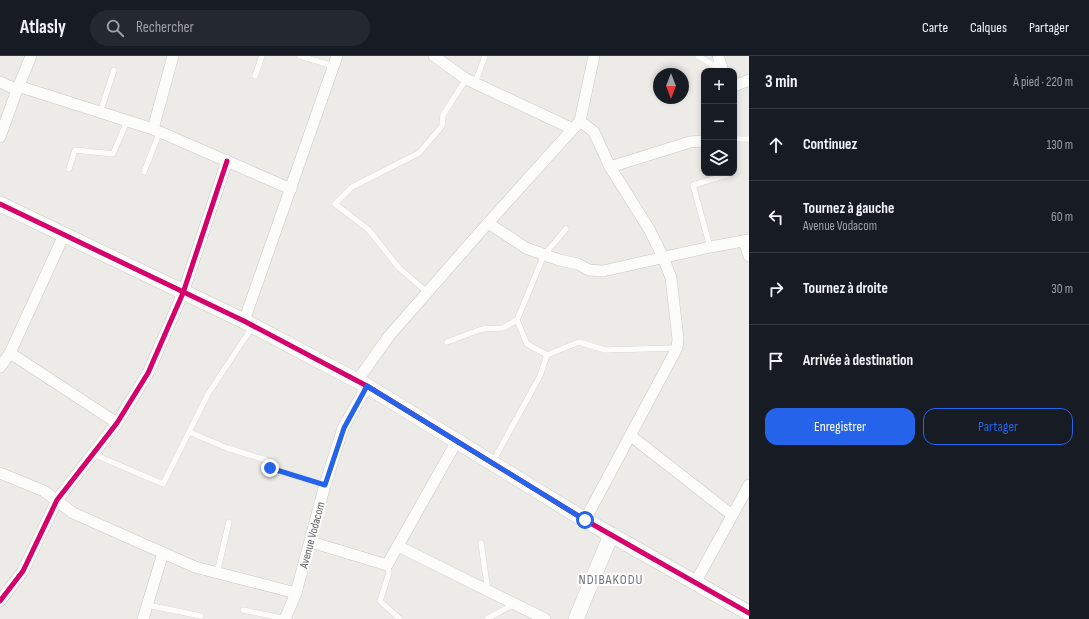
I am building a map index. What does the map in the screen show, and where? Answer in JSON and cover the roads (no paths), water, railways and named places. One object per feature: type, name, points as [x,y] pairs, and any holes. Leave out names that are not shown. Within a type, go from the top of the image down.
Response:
[{"type":"street","points":[[0,137],[31,56]]},
{"type":"street","points":[[156,130],[173,56]]},
{"type":"street","points":[[434,56],[470,81],[594,132],[610,167],[649,229],[671,278],[678,339],[677,348],[585,520]]},
{"type":"street","points":[[576,125],[594,56]]},
{"type":"street","points":[[718,56],[721,68]]},
{"type":"street","points":[[248,324],[290,189],[336,61]]},
{"type":"street","points":[[737,85],[749,80]]},
{"type":"street","points":[[0,82],[156,130],[290,189]]},
{"type":"street","name":"Avenue Vodacom","points":[[285,619],[296,593],[311,542],[325,485],[344,428],[362,383],[389,336],[576,125]]},
{"type":"street","points":[[610,167],[690,142],[701,141]]},
{"type":"street","points":[[0,601],[23,571],[57,500],[118,423],[148,373],[183,293],[227,161]]},
{"type":"street","points":[[0,204],[248,324],[362,383],[585,520],[749,613]]},
{"type":"street","points":[[488,223],[526,248],[559,260],[578,264],[589,270],[603,271],[710,247],[747,241],[749,256]]},
{"type":"street","points":[[0,367],[10,353],[64,235]]},
{"type":"street","points":[[10,353],[118,423]]},
{"type":"street","points":[[631,436],[732,516]]},
{"type":"street","points":[[311,542],[387,565],[458,441]]},
{"type":"street","points":[[0,473],[44,490],[73,513],[195,567],[296,593]]},
{"type":"street","points":[[695,583],[749,485]]},
{"type":"street","points":[[576,619],[611,535]]},
{"type":"street","points":[[398,546],[545,619]]},
{"type":"street","points":[[144,619],[163,553]]},
{"type":"lane","points":[[255,76],[262,56]]},
{"type":"lane","points":[[300,56],[336,61]]},
{"type":"lane","points":[[428,292],[400,268],[369,230],[335,204],[352,187],[419,153],[442,126],[443,115],[470,81],[485,56]]},
{"type":"lane","points":[[698,56],[719,68]]},
{"type":"lane","points":[[100,113],[114,70]]},
{"type":"lane","points":[[69,169],[75,150],[113,154],[127,121]]},
{"type":"lane","points":[[144,172],[156,130]]},
{"type":"lane","points":[[737,139],[749,139]]},
{"type":"lane","points":[[710,247],[693,185],[724,176]]},
{"type":"lane","points":[[447,342],[482,329],[503,328],[517,320],[544,255],[566,229]]},
{"type":"lane","points":[[517,320],[527,344],[547,355]]},
{"type":"lane","points":[[93,454],[163,484],[208,394],[248,324]]},
{"type":"lane","points":[[492,463],[540,376],[547,355],[579,342],[605,350],[677,348]]},
{"type":"lane","points":[[190,432],[227,448],[266,460],[270,468],[325,485]]},
{"type":"lane","points":[[218,573],[229,522]]},
{"type":"lane","points":[[481,543],[488,591]]},
{"type":"lane","points":[[387,565],[389,573],[380,601],[400,619]]},
{"type":"lane","points":[[487,619],[514,604]]},
{"type":"lane","points":[[148,605],[201,616]]},
{"type":"lane","points":[[243,610],[285,619]]},
{"type":"district","name":"NDIBAKODU","points":[[611,579]]}]
